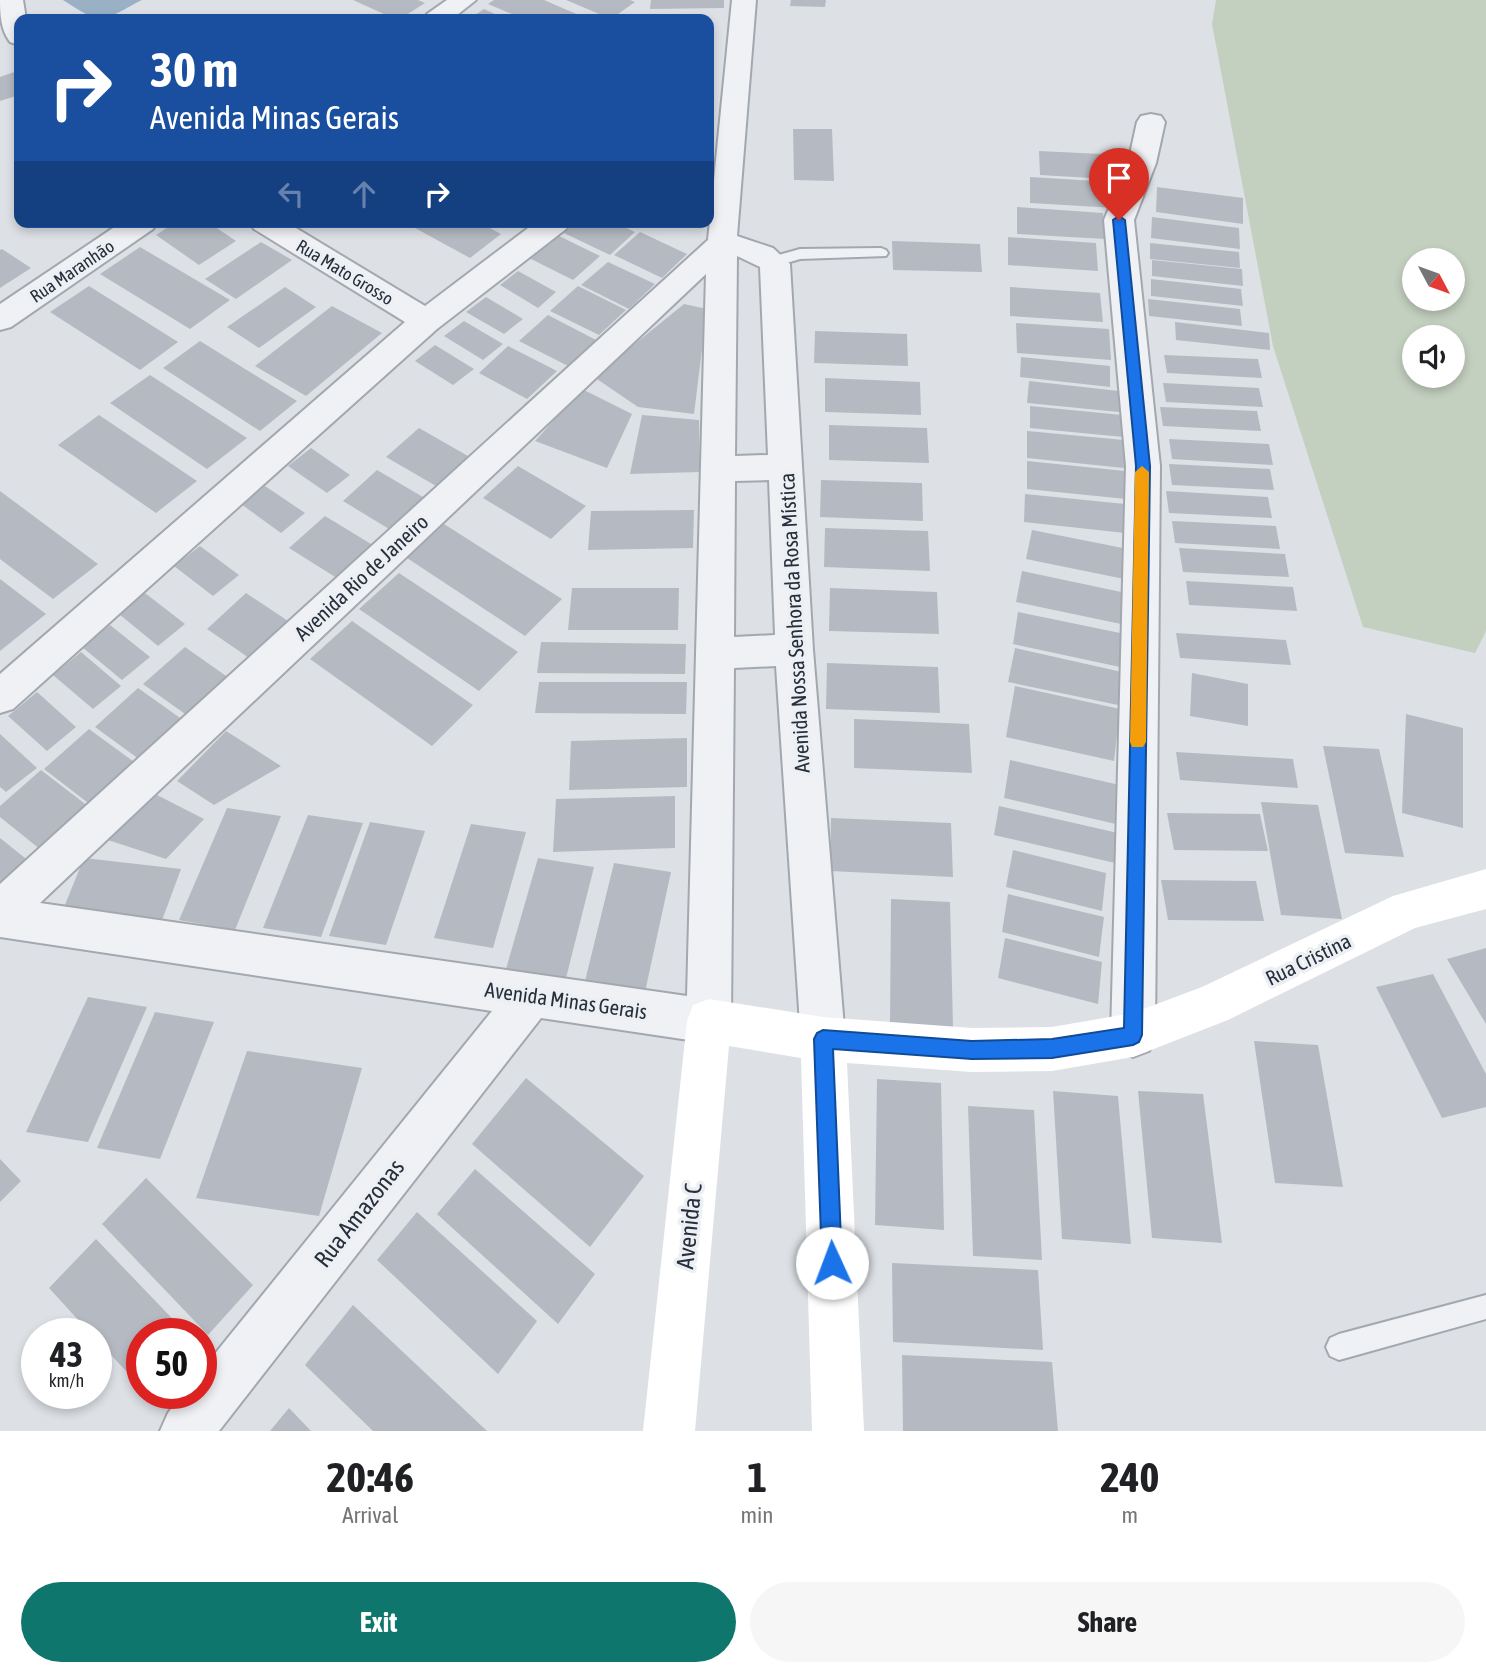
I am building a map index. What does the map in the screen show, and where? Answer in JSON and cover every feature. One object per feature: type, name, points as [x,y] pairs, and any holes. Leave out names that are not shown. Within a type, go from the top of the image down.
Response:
[{"type":"main road","name":"Rua Cristina","points":[[1133,1035],[1212,1005],[1408,910],[1486,889]]},
{"type":"main road","name":"Avenida Minas Gerais","points":[[709,1021],[823,1039],[986,1050],[1052,1049],[1133,1035]]},
{"type":"main road","name":"Avenida C","points":[[669,1431],[709,1021]]},
{"type":"main road","points":[[823,1039],[838,1431]]},
{"type":"street","points":[[11,0],[14,21]]},
{"type":"street","points":[[443,14],[464,0]]},
{"type":"street","points":[[709,1021],[722,100],[744,0]]},
{"type":"street","points":[[1133,1035],[1143,466],[1119,220],[1142,163],[1152,122]]},
{"type":"street","name":"Rua Maranhão","points":[[0,319],[135,228]]},
{"type":"street","name":"Rua Mato Grosso","points":[[274,228],[426,321]]},
{"type":"street","points":[[0,697],[426,321],[548,228]]},
{"type":"street","points":[[722,243],[751,248],[772,262]]},
{"type":"street","name":"Avenida Rio de Janeiro","points":[[0,912],[722,243]]},
{"type":"street","name":"Avenida Nossa Senhora da Rosa Mística","points":[[772,262],[775,264],[794,650],[823,1039]]},
{"type":"street","points":[[718,469],[785,467]]},
{"type":"street","points":[[715,653],[794,650]]},
{"type":"street","name":"Avenida Minas Gerais","points":[[0,917],[709,1021]]},
{"type":"street","name":"Rua Amazonas","points":[[186,1431],[532,995]]},
{"type":"lane","points":[[772,262],[800,254],[881,253]]},
{"type":"lane","points":[[1339,1347],[1486,1307]]},
{"type":"green space","points":[[1216,0],[1486,0],[1486,631],[1475,653],[1363,627],[1273,346],[1212,24]]},
{"type":"water","points":[[63,0],[142,0],[115,14],[87,14]]},
{"type":"building","points":[[353,0],[418,0],[425,3],[408,14],[384,14]]},
{"type":"building","points":[[494,0],[544,0],[576,14],[512,14],[488,4]]},
{"type":"building","points":[[566,0],[635,2],[618,14],[599,14]]},
{"type":"building","points":[[651,0],[724,0],[724,8],[650,9]]},
{"type":"building","points":[[791,0],[826,0],[825,7],[790,6]]},
{"type":"building","points":[[484,9],[495,14],[476,14]]},
{"type":"building","points":[[14,72],[14,97],[0,101],[0,77]]},
{"type":"building","points":[[793,129],[832,129],[834,181],[794,180]]},
{"type":"building","points":[[1039,151],[1122,155],[1124,180],[1040,175]]},
{"type":"building","points":[[1030,177],[1114,182],[1116,208],[1030,203]]},
{"type":"building","points":[[1157,187],[1243,198],[1243,224],[1156,212]]},
{"type":"building","points":[[1017,207],[1103,213],[1105,239],[1017,234]]},
{"type":"building","points":[[1152,217],[1239,228],[1240,249],[1151,238]]},
{"type":"building","points":[[167,228],[217,228],[236,241],[199,265],[156,235]]},
{"type":"building","points":[[415,228],[490,228],[501,234],[470,258]]},
{"type":"building","points":[[569,228],[627,228],[635,232],[610,255],[564,233]]},
{"type":"building","points":[[640,232],[687,254],[662,278],[614,255]]},
{"type":"building","points":[[555,234],[600,256],[573,280],[527,257]]},
{"type":"building","points":[[1008,237],[1096,243],[1098,271],[1008,265]]},
{"type":"building","points":[[892,241],[980,244],[982,272],[893,270]]},
{"type":"building","points":[[261,242],[292,260],[236,299],[205,279]]},
{"type":"building","points":[[1150,243],[1239,252],[1240,268],[1150,259]]},
{"type":"building","points":[[140,247],[230,300],[190,329],[100,274]]},
{"type":"building","points":[[0,250],[31,268],[0,288]]},
{"type":"building","points":[[1152,260],[1242,269],[1243,286],[1152,276]]},
{"type":"building","points":[[608,262],[655,284],[629,309],[581,285]]},
{"type":"building","points":[[518,271],[556,292],[538,308],[500,285]]},
{"type":"building","points":[[1151,279],[1241,289],[1243,306],[1151,296]]},
{"type":"building","points":[[89,286],[178,342],[140,370],[50,312]]},
{"type":"building","points":[[578,286],[626,310],[599,335],[550,311]]},
{"type":"building","points":[[285,287],[316,307],[259,348],[227,327]]},
{"type":"building","points":[[1010,287],[1100,293],[1103,322],[1010,316]]},
{"type":"building","points":[[486,297],[523,319],[504,334],[466,312]]},
{"type":"building","points":[[1148,299],[1240,309],[1242,326],[1149,316]]},
{"type":"building","points":[[684,304],[707,309],[694,414],[638,407],[594,377]]},
{"type":"building","points":[[332,306],[382,333],[306,396],[255,366]]},
{"type":"building","points":[[548,315],[596,340],[568,366],[519,341]]},
{"type":"building","points":[[464,321],[503,344],[483,360],[444,336]]},
{"type":"building","points":[[1175,322],[1269,333],[1270,350],[1176,340]]},
{"type":"building","points":[[1016,323],[1109,329],[1111,360],[1017,353]]},
{"type":"building","points":[[815,331],[907,334],[908,366],[814,363]]},
{"type":"building","points":[[200,341],[297,401],[260,431],[163,368]]},
{"type":"building","points":[[435,345],[474,369],[453,385],[415,361]]},
{"type":"building","points":[[508,346],[557,371],[527,399],[479,373]]},
{"type":"building","points":[[1164,355],[1258,359],[1262,378],[1167,373]]},
{"type":"building","points":[[1021,357],[1110,366],[1110,387],[1020,377]]},
{"type":"building","points":[[150,375],[247,438],[207,469],[110,403]]},
{"type":"building","points":[[825,378],[920,382],[921,415],[825,412]]},
{"type":"building","points":[[1029,381],[1119,391],[1119,412],[1027,403]]},
{"type":"building","points":[[1163,383],[1259,388],[1263,407],[1166,402]]},
{"type":"building","points":[[582,389],[632,414],[607,468],[535,441]]},
{"type":"building","points":[[1030,406],[1122,415],[1123,437],[1030,428]]},
{"type":"building","points":[[1160,407],[1257,411],[1261,431],[1163,426]]},
{"type":"building","points":[[99,415],[197,481],[156,513],[58,445]]},
{"type":"building","points":[[642,415],[699,420],[700,472],[630,474]]},
{"type":"building","points":[[829,425],[927,428],[929,463],[829,460]]},
{"type":"building","points":[[419,428],[468,456],[436,486],[386,457]]},
{"type":"building","points":[[1027,431],[1124,440],[1124,468],[1027,458]]},
{"type":"building","points":[[1169,439],[1269,444],[1273,465],[1172,459]]},
{"type":"building","points":[[311,448],[350,475],[327,493],[288,466]]},
{"type":"building","points":[[1027,461],[1125,471],[1126,499],[1027,489]]},
{"type":"building","points":[[1169,464],[1270,469],[1274,490],[1172,485]]},
{"type":"building","points":[[518,466],[586,506],[551,539],[483,498]]},
{"type":"building","points":[[377,470],[428,500],[394,532],[343,501]]},
{"type":"building","points":[[821,480],[922,483],[923,521],[820,517]]},
{"type":"building","points":[[265,486],[305,513],[281,533],[241,504]]},
{"type":"building","points":[[0,491],[98,564],[53,599],[0,559]]},
{"type":"building","points":[[1166,491],[1268,497],[1272,518],[1169,513]]},
{"type":"building","points":[[1025,494],[1125,504],[1125,533],[1024,522]]},
{"type":"building","points":[[694,510],[693,548],[588,550],[591,511]]},
{"type":"building","points":[[325,516],[376,547],[340,580],[289,548]]},
{"type":"building","points":[[1172,521],[1276,526],[1280,549],[1175,543]]},
{"type":"building","points":[[444,524],[562,599],[525,636],[407,558]]},
{"type":"building","points":[[825,528],[928,531],[930,571],[824,567]]},
{"type":"building","points":[[1032,530],[1133,550],[1129,580],[1026,559]]},
{"type":"building","points":[[200,546],[239,575],[213,596],[174,566]]},
{"type":"building","points":[[1179,548],[1285,554],[1289,577],[1183,572]]},
{"type":"building","points":[[1022,571],[1126,593],[1121,624],[1016,602]]},
{"type":"building","points":[[399,573],[518,652],[479,691],[359,609]]},
{"type":"building","points":[[0,579],[46,614],[0,651]]},
{"type":"building","points":[[1186,581],[1293,587],[1297,611],[1189,605]]},
{"type":"building","points":[[572,588],[679,588],[678,630],[568,630]]},
{"type":"building","points":[[830,588],[937,592],[939,634],[829,631]]},
{"type":"building","points":[[145,593],[185,624],[158,646],[119,614]]},
{"type":"building","points":[[246,593],[297,627],[258,664],[207,629]]},
{"type":"building","points":[[1018,612],[1125,634],[1120,667],[1013,644]]},
{"type":"building","points":[[352,621],[473,705],[432,746],[310,659]]},
{"type":"building","points":[[110,625],[150,657],[122,680],[82,647]]},
{"type":"building","points":[[1176,633],[1286,640],[1291,665],[1180,658]]},
{"type":"building","points":[[541,642],[686,644],[685,674],[537,673]]},
{"type":"building","points":[[185,647],[236,683],[195,721],[143,684]]},
{"type":"building","points":[[1015,648],[1122,672],[1118,705],[1008,682]]},
{"type":"building","points":[[81,652],[121,686],[93,709],[53,675]]},
{"type":"building","points":[[827,663],[938,667],[940,713],[826,709]]},
{"type":"building","points":[[1192,673],[1248,684],[1248,726],[1190,716]]},
{"type":"building","points":[[539,682],[687,682],[686,714],[535,713]]},
{"type":"building","points":[[1015,686],[1120,709],[1114,761],[1006,737]]},
{"type":"building","points":[[138,688],[190,725],[147,765],[95,727]]},
{"type":"building","points":[[37,692],[76,727],[47,751],[8,716]]},
{"type":"building","points":[[1406,714],[1463,728],[1463,828],[1402,813]]},
{"type":"building","points":[[854,719],[969,724],[972,773],[854,768]]},
{"type":"building","points":[[89,729],[141,767],[96,809],[44,769]]},
{"type":"building","points":[[226,731],[281,766],[214,805],[177,781]]},
{"type":"building","points":[[0,734],[37,768],[6,792],[0,787]]},
{"type":"building","points":[[687,738],[687,787],[569,790],[571,741]]},
{"type":"building","points":[[1323,746],[1379,749],[1404,857],[1345,853]]},
{"type":"building","points":[[1176,752],[1293,759],[1298,788],[1180,780]]},
{"type":"building","points":[[1010,760],[1124,786],[1120,825],[1004,798]]},
{"type":"building","points":[[41,770],[93,810],[46,854],[0,817],[0,806]]},
{"type":"building","points":[[157,795],[204,819],[166,859],[108,840]]},
{"type":"building","points":[[675,796],[675,848],[553,852],[556,799]]},
{"type":"building","points":[[1261,802],[1318,805],[1342,919],[1281,915]]},
{"type":"building","points":[[999,806],[1118,833],[1115,863],[994,835]]},
{"type":"building","points":[[227,808],[281,816],[235,930],[179,920]]},
{"type":"building","points":[[1167,813],[1260,814],[1268,851],[1174,850]]},
{"type":"building","points":[[308,815],[363,823],[321,937],[263,928]]},
{"type":"building","points":[[831,818],[951,823],[953,877],[830,871]]},
{"type":"building","points":[[370,822],[425,831],[386,945],[329,936]]},
{"type":"building","points":[[471,824],[526,832],[493,948],[434,938]]},
{"type":"building","points":[[0,838],[35,866],[0,898]]},
{"type":"building","points":[[1013,850],[1106,873],[1102,911],[1006,887]]},
{"type":"building","points":[[84,858],[181,869],[161,923],[62,912]]},
{"type":"building","points":[[538,858],[594,867],[564,986],[504,976]]},
{"type":"building","points":[[614,863],[671,872],[645,992],[585,981]]},
{"type":"building","points":[[1161,880],[1256,881],[1264,921],[1168,920]]},
{"type":"building","points":[[1008,894],[1104,917],[1099,957],[1002,932]]},
{"type":"building","points":[[891,899],[950,902],[953,1027],[890,1023]]},
{"type":"building","points":[[1005,938],[1102,962],[1098,1004],[998,978]]},
{"type":"building","points":[[1486,948],[1486,1024],[1447,959]]},
{"type":"building","points":[[1433,974],[1486,1074],[1486,1107],[1442,1118],[1376,987]]},
{"type":"building","points":[[88,997],[147,1007],[88,1142],[26,1132]]},
{"type":"building","points":[[155,1012],[214,1022],[160,1159],[97,1148]]},
{"type":"building","points":[[1254,1041],[1318,1045],[1343,1187],[1275,1183]]},
{"type":"building","points":[[247,1051],[362,1068],[319,1216],[196,1198]]},
{"type":"building","points":[[526,1078],[644,1176],[590,1247],[472,1144]]},
{"type":"building","points":[[877,1079],[941,1083],[944,1230],[875,1225]]},
{"type":"building","points":[[1053,1091],[1118,1096],[1131,1244],[1062,1239]]},
{"type":"building","points":[[1138,1091],[1203,1094],[1222,1243],[1152,1238]]},
{"type":"building","points":[[968,1106],[1034,1110],[1042,1260],[973,1256]]},
{"type":"building","points":[[0,1159],[21,1181],[0,1202]]},
{"type":"building","points":[[475,1169],[595,1274],[558,1324],[437,1214]]},
{"type":"building","points":[[146,1178],[253,1285],[217,1325],[217,1318],[192,1318],[102,1224]]},
{"type":"building","points":[[417,1212],[537,1321],[498,1374],[377,1260]]},
{"type":"building","points":[[96,1239],[172,1318],[126,1318],[126,1371],[112,1356],[112,1318],[76,1318],[49,1288]]},
{"type":"building","points":[[892,1263],[1038,1270],[1043,1350],[893,1342]]},
{"type":"building","points":[[353,1305],[487,1431],[373,1431],[305,1365]]},
{"type":"building","points":[[902,1355],[1052,1362],[1058,1431],[903,1431]]},
{"type":"building","points":[[289,1408],[311,1431],[270,1431]]},
{"type":"slow traffic","points":[[1138,742],[1142,472]]},
{"type":"route","points":[[832,1263],[823,1039],[972,1050],[1052,1049],[1133,1035],[1143,466],[1119,220]]}]
